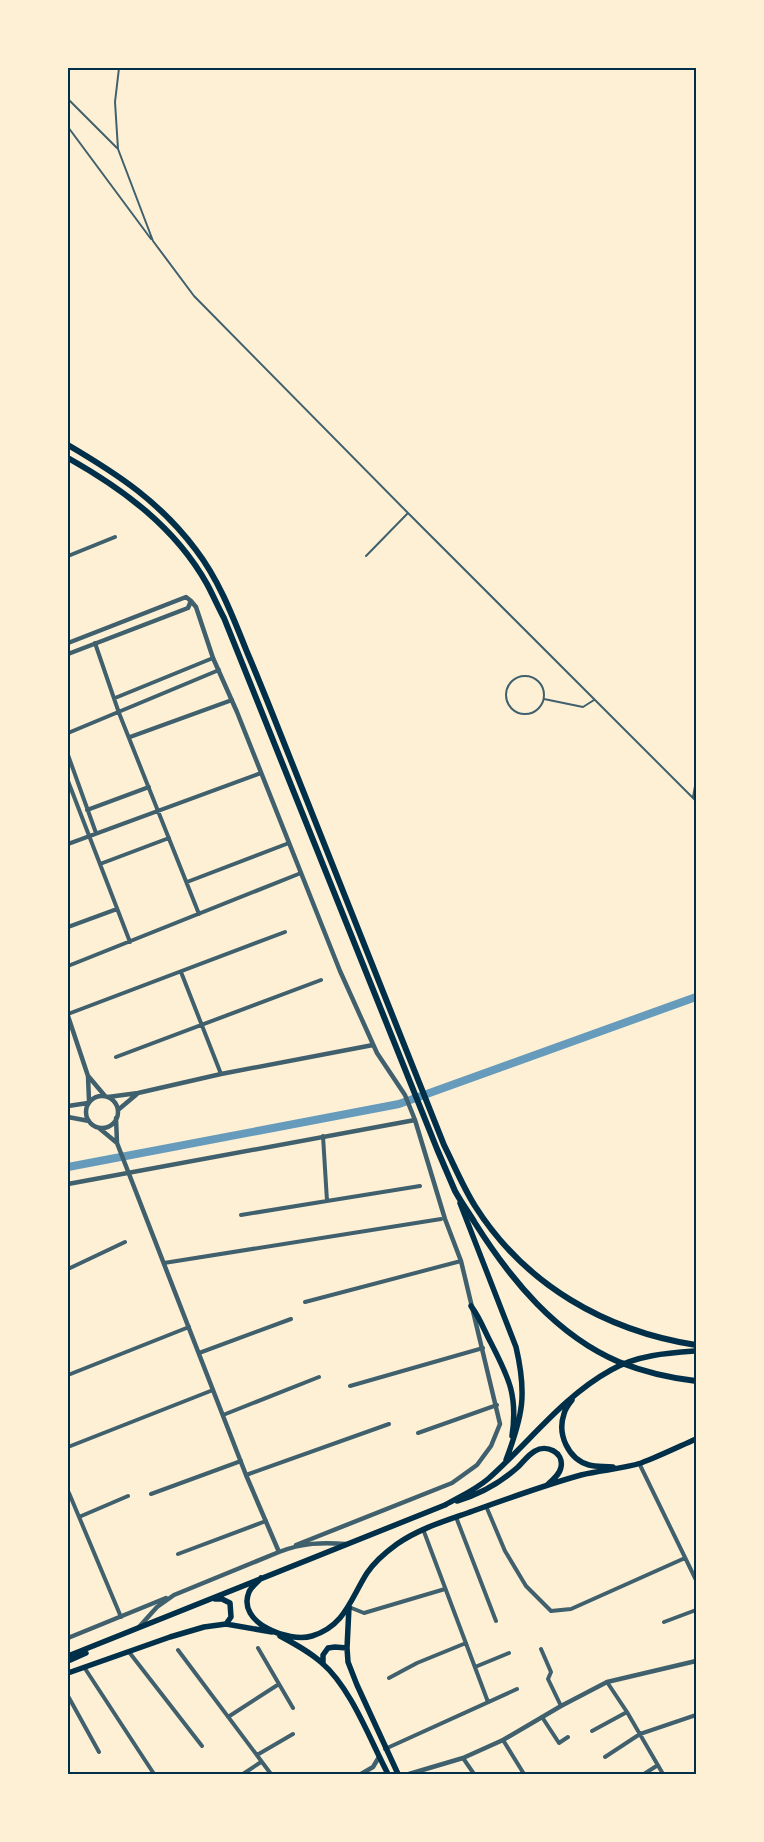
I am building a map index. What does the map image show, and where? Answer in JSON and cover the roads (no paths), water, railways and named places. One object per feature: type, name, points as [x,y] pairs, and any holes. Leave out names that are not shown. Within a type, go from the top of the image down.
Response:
[{"type":"highway","points":[[68,445],[128,482],[152,502],[177,526],[213,577],[233,616],[444,1145],[475,1206],[503,1244],[526,1268],[560,1294],[590,1312],[610,1321],[666,1340],[696,1345]]},
{"type":"highway","points":[[68,458],[123,492],[145,509],[171,535],[206,583],[224,618],[398,1053],[456,1191],[504,1266],[528,1296],[571,1334],[597,1350],[619,1362],[646,1371],[671,1378],[696,1381]]},
{"type":"main road","points":[[456,1191],[516,1347],[520,1365],[523,1382],[522,1410],[518,1428],[505,1463]]},
{"type":"main road","points":[[471,1306],[480,1319],[510,1383],[514,1410],[511,1447]]},
{"type":"main road","points":[[445,1505],[486,1480],[576,1394],[612,1369],[637,1359],[674,1352],[696,1351]]},
{"type":"main road","points":[[576,1394],[564,1412],[562,1422],[562,1432],[567,1448],[581,1462],[590,1465],[620,1467]]},
{"type":"main road","points":[[68,1672],[190,1630],[216,1625],[226,1624],[294,1636],[310,1636],[331,1627],[349,1607],[368,1571],[379,1558],[398,1543],[423,1530],[486,1506],[581,1475],[640,1463],[696,1439]]},
{"type":"main road","points":[[68,1656],[212,1599],[263,1576],[470,1497],[488,1488],[517,1468],[534,1451],[542,1448],[557,1452],[562,1460],[558,1473],[546,1486]]},
{"type":"main road","points":[[263,1576],[249,1592],[248,1612],[254,1620],[310,1653],[323,1664],[345,1690],[388,1774]]},
{"type":"main road","points":[[212,1599],[222,1599],[230,1603],[230,1617],[226,1624]]},
{"type":"main road","points":[[349,1607],[346,1648],[348,1662],[356,1685],[398,1774]]},
{"type":"main road","points":[[68,1661],[103,1645],[110,1639]]},
{"type":"main road","points":[[323,1664],[323,1655],[328,1648],[346,1648]]},
{"type":"street","points":[[68,556],[115,537]]},
{"type":"street","points":[[68,643],[186,597],[196,607],[213,658],[232,700],[340,971],[373,1045],[405,1095],[415,1120],[445,1219],[461,1261],[497,1405],[500,1424],[491,1446],[477,1465],[452,1482],[68,1638]]},
{"type":"street","points":[[68,654],[188,608],[191,601]]},
{"type":"street","points":[[96,643],[119,713],[199,914]]},
{"type":"street","points":[[115,698],[213,658]]},
{"type":"street","points":[[68,733],[219,670]]},
{"type":"street","points":[[130,738],[232,700]]},
{"type":"street","points":[[68,755],[96,833]]},
{"type":"street","points":[[68,844],[261,773]]},
{"type":"street","points":[[68,781],[130,942]]},
{"type":"street","points":[[87,810],[149,786]]},
{"type":"street","points":[[100,864],[169,838]]},
{"type":"street","points":[[186,882],[289,843]]},
{"type":"street","points":[[68,966],[301,873]]},
{"type":"street","points":[[68,927],[117,909]]},
{"type":"street","points":[[89,1121],[86,1111],[89,1102],[88,1076],[68,1015],[285,932]]},
{"type":"street","points":[[181,972],[221,1074]]},
{"type":"street","points":[[116,1057],[321,980]]},
{"type":"street","points":[[68,1106],[89,1102],[97,1096],[138,1093],[221,1074],[373,1045]]},
{"type":"street","points":[[88,1076],[113,1100],[118,1110]]},
{"type":"street","points":[[138,1093],[118,1110],[116,1118],[117,1143],[246,1475],[279,1552]]},
{"type":"street","points":[[68,1117],[89,1121],[117,1143]]},
{"type":"street","points":[[97,1127],[107,1127],[116,1118]]},
{"type":"street","points":[[68,1184],[415,1120]]},
{"type":"street","points":[[323,1136],[327,1201]]},
{"type":"street","points":[[240,1215],[420,1186]]},
{"type":"street","points":[[164,1263],[441,1219]]},
{"type":"street","points":[[68,1269],[125,1242]]},
{"type":"street","points":[[305,1302],[461,1261]]},
{"type":"street","points":[[199,1353],[291,1319]]},
{"type":"street","points":[[68,1375],[189,1327]]},
{"type":"street","points":[[350,1386],[483,1348]]},
{"type":"street","points":[[223,1415],[319,1377]]},
{"type":"street","points":[[68,1447],[214,1390]]},
{"type":"street","points":[[418,1433],[497,1405]]},
{"type":"street","points":[[246,1475],[389,1424]]},
{"type":"street","points":[[151,1494],[241,1461]]},
{"type":"street","points":[[640,1463],[696,1580]]},
{"type":"street","points":[[68,1492],[121,1617]]},
{"type":"street","points":[[80,1517],[128,1496]]},
{"type":"street","points":[[486,1506],[505,1551],[526,1586],[551,1611],[570,1609],[685,1558]]},
{"type":"street","points":[[456,1517],[496,1621]]},
{"type":"street","points":[[178,1554],[266,1521]]},
{"type":"street","points":[[423,1530],[488,1702]]},
{"type":"street","points":[[296,1545],[326,1542],[347,1544]]},
{"type":"street","points":[[349,1607],[364,1613],[446,1589]]},
{"type":"street","points":[[139,1627],[157,1607],[174,1595]]},
{"type":"street","points":[[664,1622],[696,1610]]},
{"type":"street","points":[[389,1678],[417,1663],[466,1643]]},
{"type":"street","points":[[258,1648],[293,1708]]},
{"type":"street","points":[[541,1649],[551,1672],[548,1680],[561,1706]]},
{"type":"street","points":[[178,1650],[271,1774]]},
{"type":"street","points":[[130,1652],[202,1746]]},
{"type":"street","points":[[475,1667],[509,1653]]},
{"type":"street","points":[[409,1774],[463,1758],[503,1740],[607,1682],[696,1660]]},
{"type":"street","points":[[84,1667],[154,1774]]},
{"type":"street","points":[[607,1682],[663,1774]]},
{"type":"street","points":[[228,1717],[279,1684]]},
{"type":"street","points":[[385,1749],[517,1689]]},
{"type":"street","points":[[68,1696],[100,1752]]},
{"type":"street","points":[[592,1731],[627,1712]]},
{"type":"street","points":[[605,1757],[640,1734],[696,1715]]},
{"type":"street","points":[[542,1717],[559,1743],[568,1736]]},
{"type":"street","points":[[257,1756],[293,1734]]},
{"type":"street","points":[[503,1740],[524,1774]]},
{"type":"street","points":[[361,1774],[373,1767],[379,1757]]},
{"type":"street","points":[[463,1758],[474,1774]]},
{"type":"street","points":[[243,1774],[261,1762]]},
{"type":"street","points":[[644,1774],[658,1765]]},
{"type":"lane","points":[[119,68],[115,102],[118,149],[153,241]]},
{"type":"lane","points":[[68,99],[118,149]]},
{"type":"lane","points":[[68,127],[194,296],[696,801]]},
{"type":"lane","points":[[366,556],[408,513]]},
{"type":"lane","points":[[528,676],[534,678],[542,687],[544,699],[538,710],[533,713],[520,714],[509,707],[505,695],[510,682],[515,678],[528,676]]},
{"type":"lane","points":[[544,699],[583,707],[594,699]]},
{"type":"lane","points":[[693,797],[696,781]]},
{"type":"waterway","points":[[68,1167],[399,1104],[696,997]]}]
